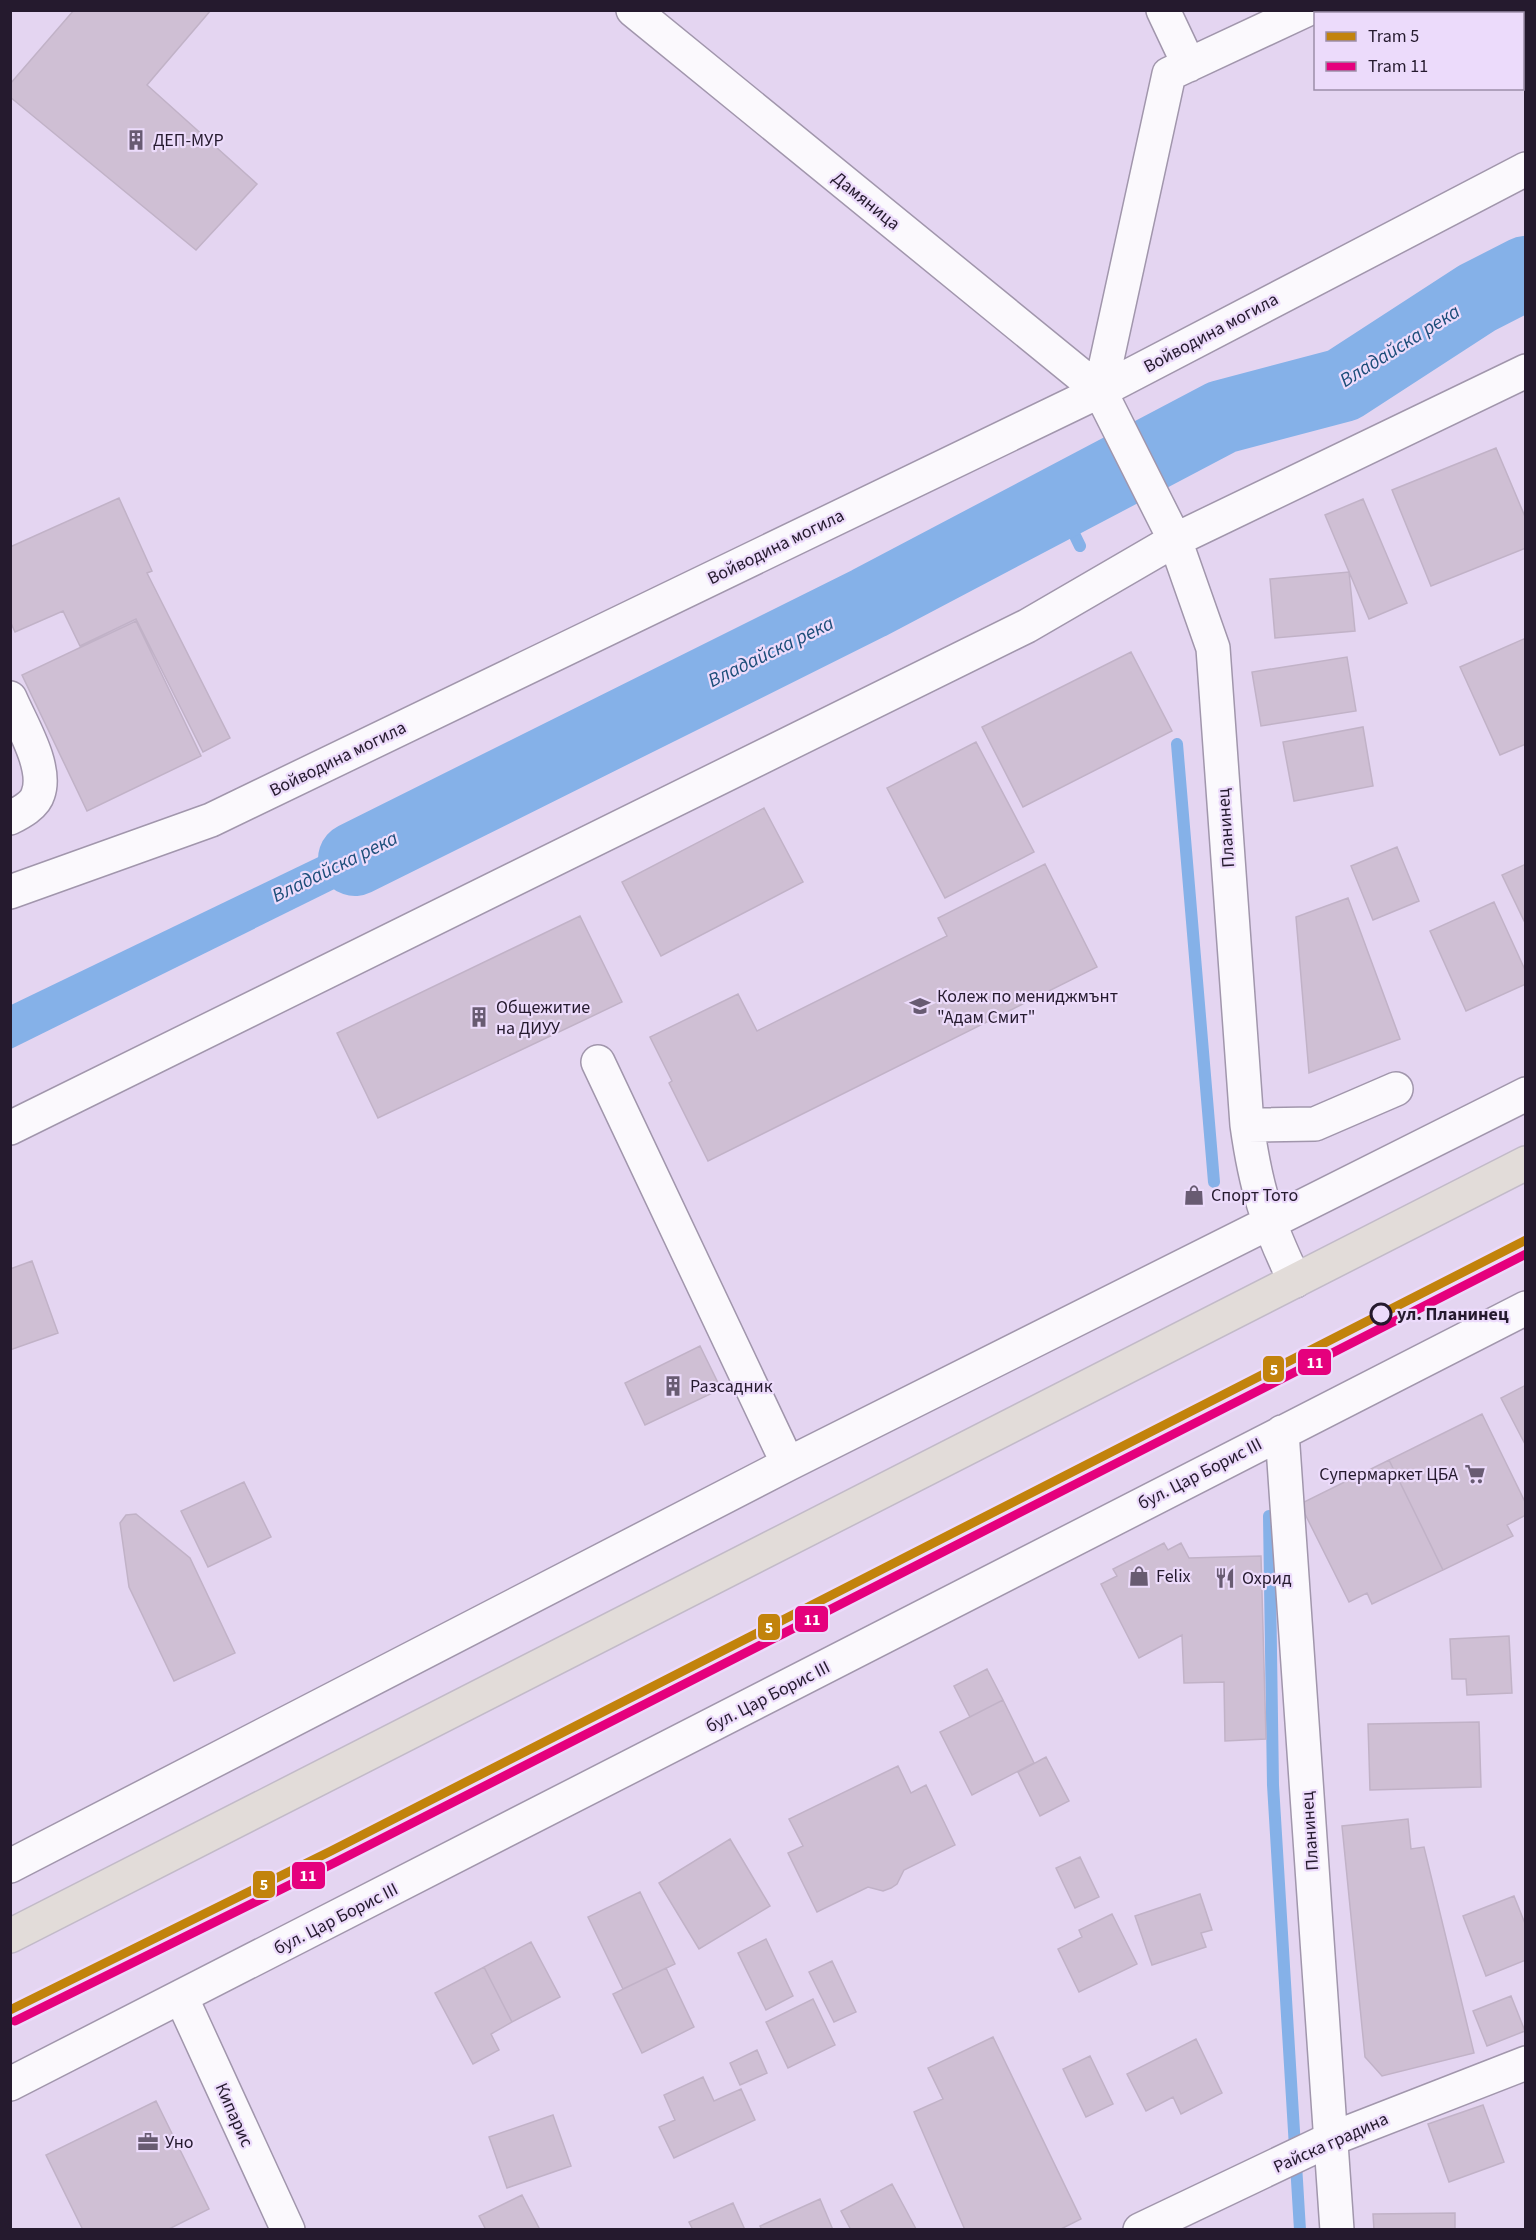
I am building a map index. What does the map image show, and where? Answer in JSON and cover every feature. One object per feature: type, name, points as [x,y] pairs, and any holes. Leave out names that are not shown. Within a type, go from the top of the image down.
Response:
[{"type":"main road","points":[[10,1936],[1526,1163]]},
{"type":"street","name":"Дамяница","points":[[633,10],[1100,391]]},
{"type":"street","points":[[1163,10],[1189,65]]},
{"type":"street","points":[[1100,391],[1169,74],[1306,10]]},
{"type":"street","name":"Войводина могила","points":[[10,892],[211,820],[1100,391],[1526,169]]},
{"type":"street","points":[[10,1128],[1026,626],[1174,540],[1526,371]]},
{"type":"street","name":"Планинец","points":[[1100,391],[1174,540],[1213,648],[1247,1125],[1253,1172],[1268,1225],[1295,1281]]},
{"type":"street","points":[[10,698],[42,773],[38,796],[22,812],[10,818]]},
{"type":"street","points":[[598,1062],[788,1464]]},
{"type":"street","points":[[1247,1125],[1315,1124],[1396,1089]]},
{"type":"street","points":[[10,1866],[788,1464],[1526,1094]]},
{"type":"street","name":"бул. Цар Борис III","points":[[10,2084],[182,1999],[1526,1308]]},
{"type":"street","name":"Планинец","points":[[1282,1432],[1307,2151],[1337,2229]]},
{"type":"street","name":"Кипарис","points":[[182,1999],[288,2229]]},
{"type":"street","name":"Райска градина","points":[[1140,2229],[1307,2151],[1526,2063]]},
{"type":"water","points":[[439,799],[454,830],[11,1049],[11,1005]]},
{"type":"building","name":"ДЕП-МУР","points":[[74,10],[211,10],[147,85],[257,184],[196,250],[10,97],[10,84]]},
{"type":"building","points":[[1496,448],[1526,519],[1526,548],[1431,586],[1392,490]]},
{"type":"building","points":[[119,498],[152,571],[147,573],[230,738],[203,752],[136,619],[80,646],[63,611],[15,632],[10,621],[10,547]]},
{"type":"building","points":[[1363,499],[1407,603],[1369,619],[1325,515]]},
{"type":"building","points":[[1349,572],[1355,631],[1275,638],[1270,579]]},
{"type":"building","points":[[136,621],[201,756],[87,811],[22,675]]},
{"type":"building","points":[[1526,638],[1526,744],[1500,755],[1460,667]]},
{"type":"building","points":[[1131,652],[1172,731],[1023,807],[982,727]]},
{"type":"building","points":[[1347,657],[1356,711],[1261,726],[1252,672]]},
{"type":"building","points":[[1363,727],[1373,786],[1294,801],[1283,742]]},
{"type":"building","points":[[976,742],[1034,852],[945,898],[887,788]]},
{"type":"building","points":[[764,808],[803,882],[661,956],[622,882]]},
{"type":"building","points":[[1397,847],[1419,901],[1373,920],[1351,866]]},
{"type":"building","points":[[1045,864],[1097,967],[708,1161],[669,1083],[672,1081],[650,1037],[738,994],[757,1031],[947,936],[938,918]]},
{"type":"building","points":[[1526,864],[1526,925],[1502,875]]},
{"type":"building","points":[[1348,898],[1400,1039],[1309,1073],[1296,917]]},
{"type":"building","points":[[1494,902],[1526,972],[1526,984],[1466,1011],[1430,931]]},
{"type":"building","name":"Общежитие на ДИУУ","points":[[580,916],[622,1002],[378,1118],[337,1033]]},
{"type":"building","points":[[32,1261],[58,1333],[10,1350],[10,1269]]},
{"type":"building","name":"Разсадник","points":[[700,1346],[721,1389],[645,1425],[625,1383]]},
{"type":"building","points":[[1526,1385],[1526,1446],[1501,1398]]},
{"type":"building","points":[[1482,1414],[1526,1504],[1526,1515],[1507,1525],[1513,1536],[1443,1570],[1389,1460]]},
{"type":"building","points":[[1389,1460],[1443,1570],[1372,1604],[1367,1593],[1349,1602],[1300,1504]]},
{"type":"building","points":[[244,1482],[271,1537],[208,1567],[181,1511]]},
{"type":"building","points":[[136,1514],[190,1558],[235,1653],[174,1681],[129,1587],[120,1523],[126,1515]]},
{"type":"building","points":[[1164,1543],[1168,1550],[1181,1543],[1189,1558],[1261,1556],[1266,1739],[1225,1741],[1224,1682],[1184,1683],[1182,1635],[1139,1658],[1101,1584],[1117,1576],[1113,1569]]},
{"type":"building","points":[[1509,1636],[1512,1693],[1467,1695],[1466,1679],[1452,1679],[1450,1639]]},
{"type":"building","points":[[987,1669],[1003,1700],[970,1717],[954,1686]]},
{"type":"building","points":[[1003,1700],[1034,1763],[972,1795],[940,1732]]},
{"type":"building","points":[[1479,1722],[1481,1787],[1370,1790],[1368,1724]]},
{"type":"building","points":[[1046,1757],[1069,1801],[1040,1816],[1018,1772]]},
{"type":"building","points":[[898,1766],[911,1793],[926,1785],[955,1845],[904,1870],[897,1884],[891,1888],[883,1891],[868,1887],[817,1912],[788,1853],[803,1846],[789,1819]]},
{"type":"building","points":[[1408,1819],[1411,1849],[1424,1847],[1474,2053],[1382,2076],[1365,2057],[1342,1826]]},
{"type":"building","points":[[730,1839],[770,1906],[699,1949],[659,1883]]},
{"type":"building","points":[[1080,1857],[1099,1897],[1075,1908],[1056,1868]]},
{"type":"building","points":[[640,1892],[675,1964],[623,1989],[588,1917]]},
{"type":"building","points":[[1200,1894],[1212,1930],[1201,1933],[1206,1947],[1152,1965],[1135,1916]]},
{"type":"building","points":[[1514,1896],[1526,1926],[1526,1960],[1486,1976],[1463,1916]]},
{"type":"building","points":[[1112,1914],[1137,1964],[1079,1992],[1058,1949],[1082,1937],[1079,1930]]},
{"type":"building","points":[[766,1939],[793,1996],[766,2010],[738,1953]]},
{"type":"building","points":[[531,1942],[560,1997],[512,2022],[484,1967]]},
{"type":"building","points":[[832,1961],[856,2012],[834,2022],[809,1972]]},
{"type":"building","points":[[484,1967],[512,2022],[491,2034],[499,2050],[473,2064],[435,1993]]},
{"type":"building","points":[[666,1968],[694,2027],[642,2053],[613,1994]]},
{"type":"building","points":[[1511,1996],[1525,2031],[1487,2046],[1473,2011]]},
{"type":"building","points":[[813,1999],[835,2045],[788,2068],[766,2022]]},
{"type":"building","points":[[993,2037],[1081,2219],[1059,2230],[965,2230],[914,2112],[943,2099],[928,2068]]},
{"type":"building","points":[[1196,2039],[1222,2093],[1181,2114],[1173,2097],[1146,2111],[1127,2074]]},
{"type":"building","points":[[757,2050],[767,2073],[740,2085],[730,2063]]},
{"type":"building","points":[[1090,2056],[1113,2104],[1086,2117],[1063,2069]]},
{"type":"building","points":[[703,2077],[714,2101],[741,2089],[755,2120],[674,2158],[659,2127],[675,2120],[664,2095]]},
{"type":"building","points":[[156,2101],[209,2209],[167,2230],[83,2230],[46,2155]]},
{"type":"building","points":[[1483,2105],[1504,2162],[1449,2182],[1428,2124]]},
{"type":"building","points":[[553,2115],[571,2166],[507,2188],[489,2137]]},
{"type":"building","points":[[892,2184],[916,2229],[851,2230],[841,2211]]},
{"type":"building","points":[[522,2195],[540,2230],[486,2230],[479,2216]]},
{"type":"building","points":[[820,2199],[833,2230],[762,2230],[760,2226]]},
{"type":"building","points":[[733,2203],[745,2230],[693,2230],[689,2222]]},
{"type":"building","points":[[1455,2213],[1455,2230],[1374,2230],[1373,2214]]},
{"type":"waterway","name":"Владайска река","points":[[355,859],[869,603],[1222,417],[1343,385],[1477,298],[1526,273]]},
{"type":"waterway","points":[[1059,503],[1080,546]]},
{"type":"waterway","points":[[1177,744],[1214,1182]]},
{"type":"waterway","points":[[1269,1516],[1273,1785],[1300,2230]]},
{"type":"tram line","name":"5","points":[[10,2010],[331,1851],[1526,1240]]},
{"type":"tram line","name":"11","points":[[15,2021],[336,1862],[1526,1254]]},
{"type":"place","name":"ДЕП-МУР","points":[[136,140]]},
{"type":"place","name":"Колеж по мениджмънт \"Адам Смит\"","points":[[920,1006]]},
{"type":"place","name":"Общежитие на ДИУУ","points":[[479,1017]]},
{"type":"place","name":"Спорт Тото","points":[[1194,1195]]},
{"type":"place","name":"ул. Планинец","points":[[1381,1314]]},
{"type":"place","name":"Разсадник","points":[[673,1386]]},
{"type":"place","name":"Супермаркет ЦБА","points":[[1475,1474]]},
{"type":"place","name":"Felix","points":[[1139,1576]]},
{"type":"place","name":"Охрид","points":[[1225,1578]]},
{"type":"place","name":"Уно","points":[[148,2142]]}]
